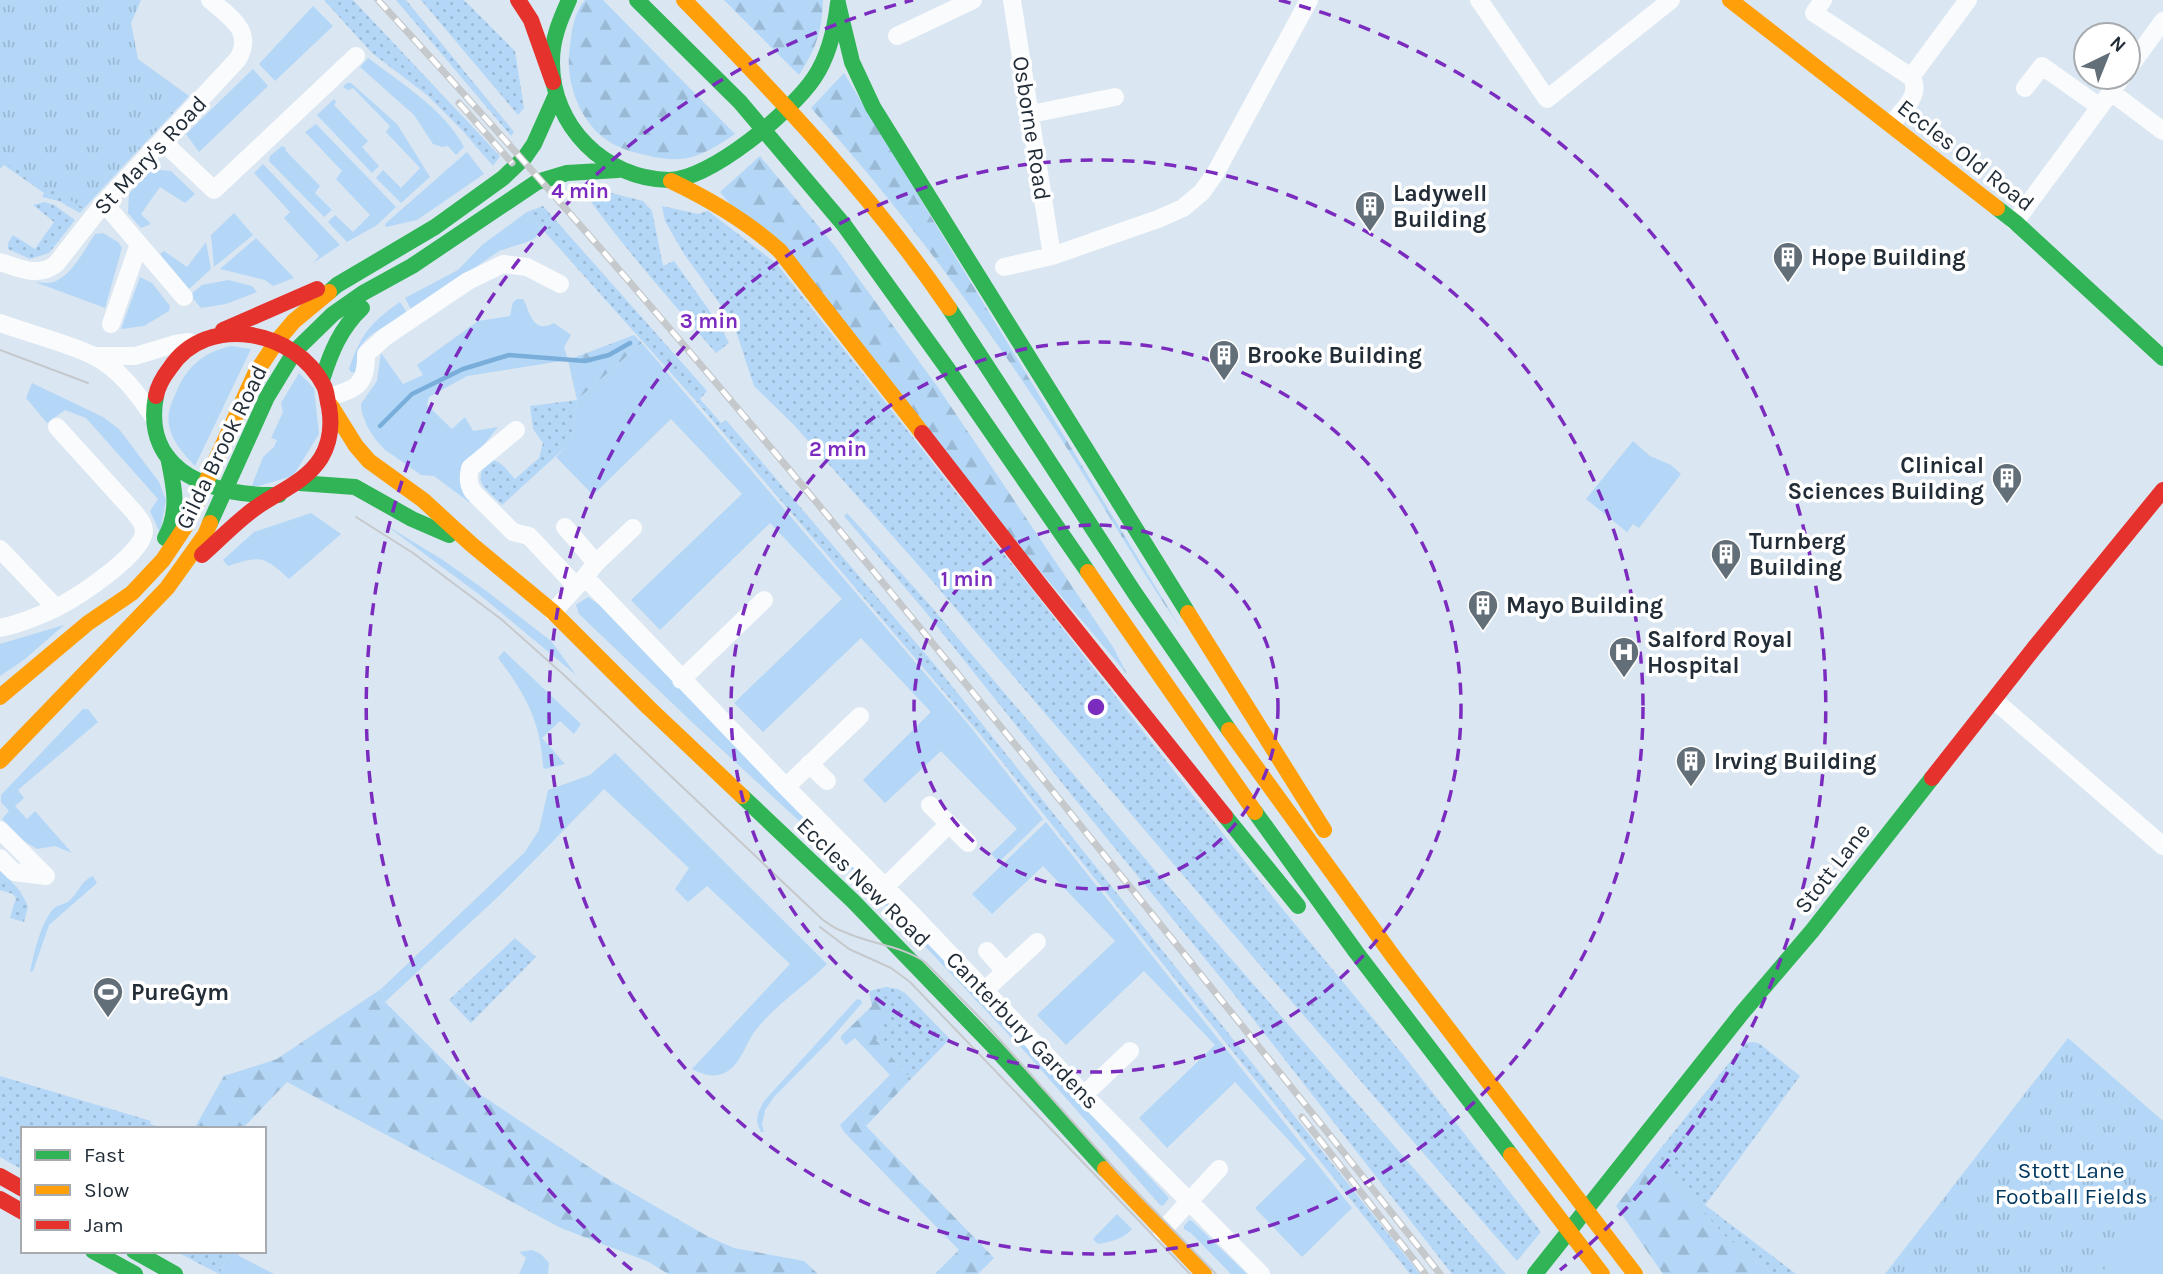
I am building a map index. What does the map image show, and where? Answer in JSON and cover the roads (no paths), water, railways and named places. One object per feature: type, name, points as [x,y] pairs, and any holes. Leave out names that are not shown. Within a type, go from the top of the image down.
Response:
[{"type":"main road","points":[[518,0],[531,20],[562,114],[580,139],[596,155],[618,170],[671,181],[736,214],[764,236],[794,268],[1040,585],[1305,915]]},
{"type":"main road","points":[[554,90],[553,46],[569,0]]},
{"type":"main road","points":[[637,0],[740,102],[844,225],[962,390],[1236,786],[1356,952],[1602,1274]]},
{"type":"main road","points":[[684,0],[758,75],[862,192],[926,275],[1162,634],[1245,754],[1340,887],[1635,1274]]},
{"type":"main road","name":"Eccles Old Road","points":[[1730,0],[2015,222],[2163,358]]},
{"type":"main road","points":[[838,2],[852,62],[864,90],[929,198],[1335,848],[1546,1159]]},
{"type":"main road","points":[[671,181],[719,164],[744,146],[808,88],[827,51],[835,25],[838,2]]},
{"type":"main road","name":"Gilda Brook Road","points":[[0,695],[88,623],[132,593],[163,560],[187,524],[255,374],[277,341],[302,313],[355,273],[435,227],[503,178],[525,157],[534,144],[554,90]]},
{"type":"main road","name":"Gilda Brook Road","points":[[0,761],[167,589],[205,536],[267,397],[295,351],[333,314],[547,178],[575,171],[618,170]]},
{"type":"main road","points":[[322,380],[341,330],[363,306],[383,293],[412,266]]},
{"type":"main road","points":[[279,495],[250,497],[225,492],[180,470],[168,457],[156,433],[153,416],[156,391],[164,373],[178,355],[205,337],[355,273]]},
{"type":"main road","name":"Eccles New Road","points":[[205,337],[243,333],[277,341],[295,351],[314,368],[356,446],[369,461],[423,500],[553,612],[649,708],[889,937],[1204,1274]]},
{"type":"main road","points":[[2149,345],[2163,374]]},
{"type":"main road","points":[[167,589],[242,519],[300,483],[310,472],[324,453],[330,433],[330,401]]},
{"type":"main road","points":[[88,623],[147,561],[169,532],[177,506],[168,457]]},
{"type":"main road","name":"Eccles New Road","points":[[300,483],[355,487],[412,519],[471,544]]},
{"type":"main road","name":"Stott Lane","points":[[1535,1274],[1742,1013],[1812,931],[2146,510],[2161,484]]},
{"type":"main road","points":[[43,693],[87,653],[135,622]]},
{"type":"main road","points":[[1352,973],[1517,1163]]},
{"type":"main road","points":[[0,1176],[21,1188]]},
{"type":"main road","points":[[0,1199],[21,1211]]},
{"type":"main road","points":[[97,1253],[135,1274]]},
{"type":"main road","points":[[138,1253],[175,1274]]},
{"type":"street","name":"St Mary's Road","points":[[0,262],[33,272],[50,269],[104,203],[222,78],[243,50],[245,41],[233,20],[210,0]]},
{"type":"street","points":[[897,36],[973,0]]},
{"type":"street","name":"Osborne Road","points":[[1012,0],[1052,256]]},
{"type":"street","points":[[1017,284],[1008,267],[1052,256],[1158,219],[1183,208],[1202,192],[1216,172],[1309,0]]},
{"type":"street","points":[[1479,0],[1547,99],[1671,0]]},
{"type":"street","points":[[1823,0],[1814,13],[1911,77],[1916,83],[1915,93],[1891,124]]},
{"type":"street","points":[[1911,77],[1968,0]]},
{"type":"street","points":[[2142,50],[2163,21]]},
{"type":"street","points":[[162,141],[214,190],[356,56]]},
{"type":"street","points":[[2025,88],[2042,66],[2100,107]]},
{"type":"street","points":[[2015,222],[2111,92],[2163,131]]},
{"type":"street","points":[[1031,114],[1115,97]]},
{"type":"street","points":[[104,203],[184,297]]},
{"type":"street","points":[[111,324],[139,244]]},
{"type":"street","points":[[330,401],[354,389],[363,380],[367,369],[366,354],[385,337],[468,281],[503,264],[527,267],[560,284]]},
{"type":"street","points":[[0,323],[93,356],[137,391],[153,416]]},
{"type":"street","points":[[93,356],[135,356],[205,337]]},
{"type":"street","points":[[0,628],[56,608],[79,595],[118,566],[138,546],[144,531],[134,512],[57,426]]},
{"type":"street","name":"Canterbury Gardens","points":[[516,430],[470,468],[469,485],[513,532],[529,536],[580,581],[681,680],[1261,1274]]},
{"type":"street","points":[[565,527],[596,563]]},
{"type":"street","points":[[553,612],[596,563],[633,528]]},
{"type":"street","points":[[0,549],[56,608]]},
{"type":"street","points":[[681,680],[764,600]]},
{"type":"street","points":[[1994,701],[2163,846]]},
{"type":"street","points":[[786,787],[860,716]]},
{"type":"street","points":[[810,764],[827,781]]},
{"type":"street","points":[[930,804],[968,843]]},
{"type":"street","points":[[885,887],[949,824]]},
{"type":"street","points":[[0,830],[46,876],[14,872],[0,858]]},
{"type":"street","points":[[984,991],[1037,942]]},
{"type":"street","points":[[986,951],[1005,971]]},
{"type":"street","points":[[1084,1095],[1130,1051]]},
{"type":"street","points":[[1162,1231],[1219,1170]]},
{"type":"waterway","points":[[380,426],[412,394],[463,369],[509,355],[585,361],[609,355],[630,343]]},
{"type":"tram line","points":[[0,350],[88,383]]},
{"type":"tram line","points":[[356,517],[413,553],[501,619],[564,675],[823,920],[839,930],[905,952],[925,962],[985,1023],[1121,1176],[1216,1274]]},
{"type":"tram line","points":[[820,927],[849,949],[891,968],[910,982],[1190,1274]]},
{"type":"railway","points":[[378,0],[657,313],[837,527],[1440,1274]]},
{"type":"railway","points":[[459,103],[512,163]]},
{"type":"railway","points":[[1302,1117],[1425,1274]]},
{"type":"place","name":"Ladywell Building","points":[[1370,233]]},
{"type":"place","name":"Hope Building","points":[[1788,284]]},
{"type":"place","name":"Brooke Building","points":[[1224,382]]},
{"type":"place","name":"Clinical Sciences Building","points":[[2007,505]]},
{"type":"place","name":"Turnberg Building","points":[[1726,581]]},
{"type":"place","name":"Mayo Building","points":[[1483,632]]},
{"type":"place","name":"Salford Royal Hospital","points":[[1624,679]]},
{"type":"place","name":"Irving Building","points":[[1691,788]]},
{"type":"place","name":"PureGym","points":[[108,1019]]},
{"type":"park label","name":"Stott Lane Football Fields","points":[[2071,1183]]}]
